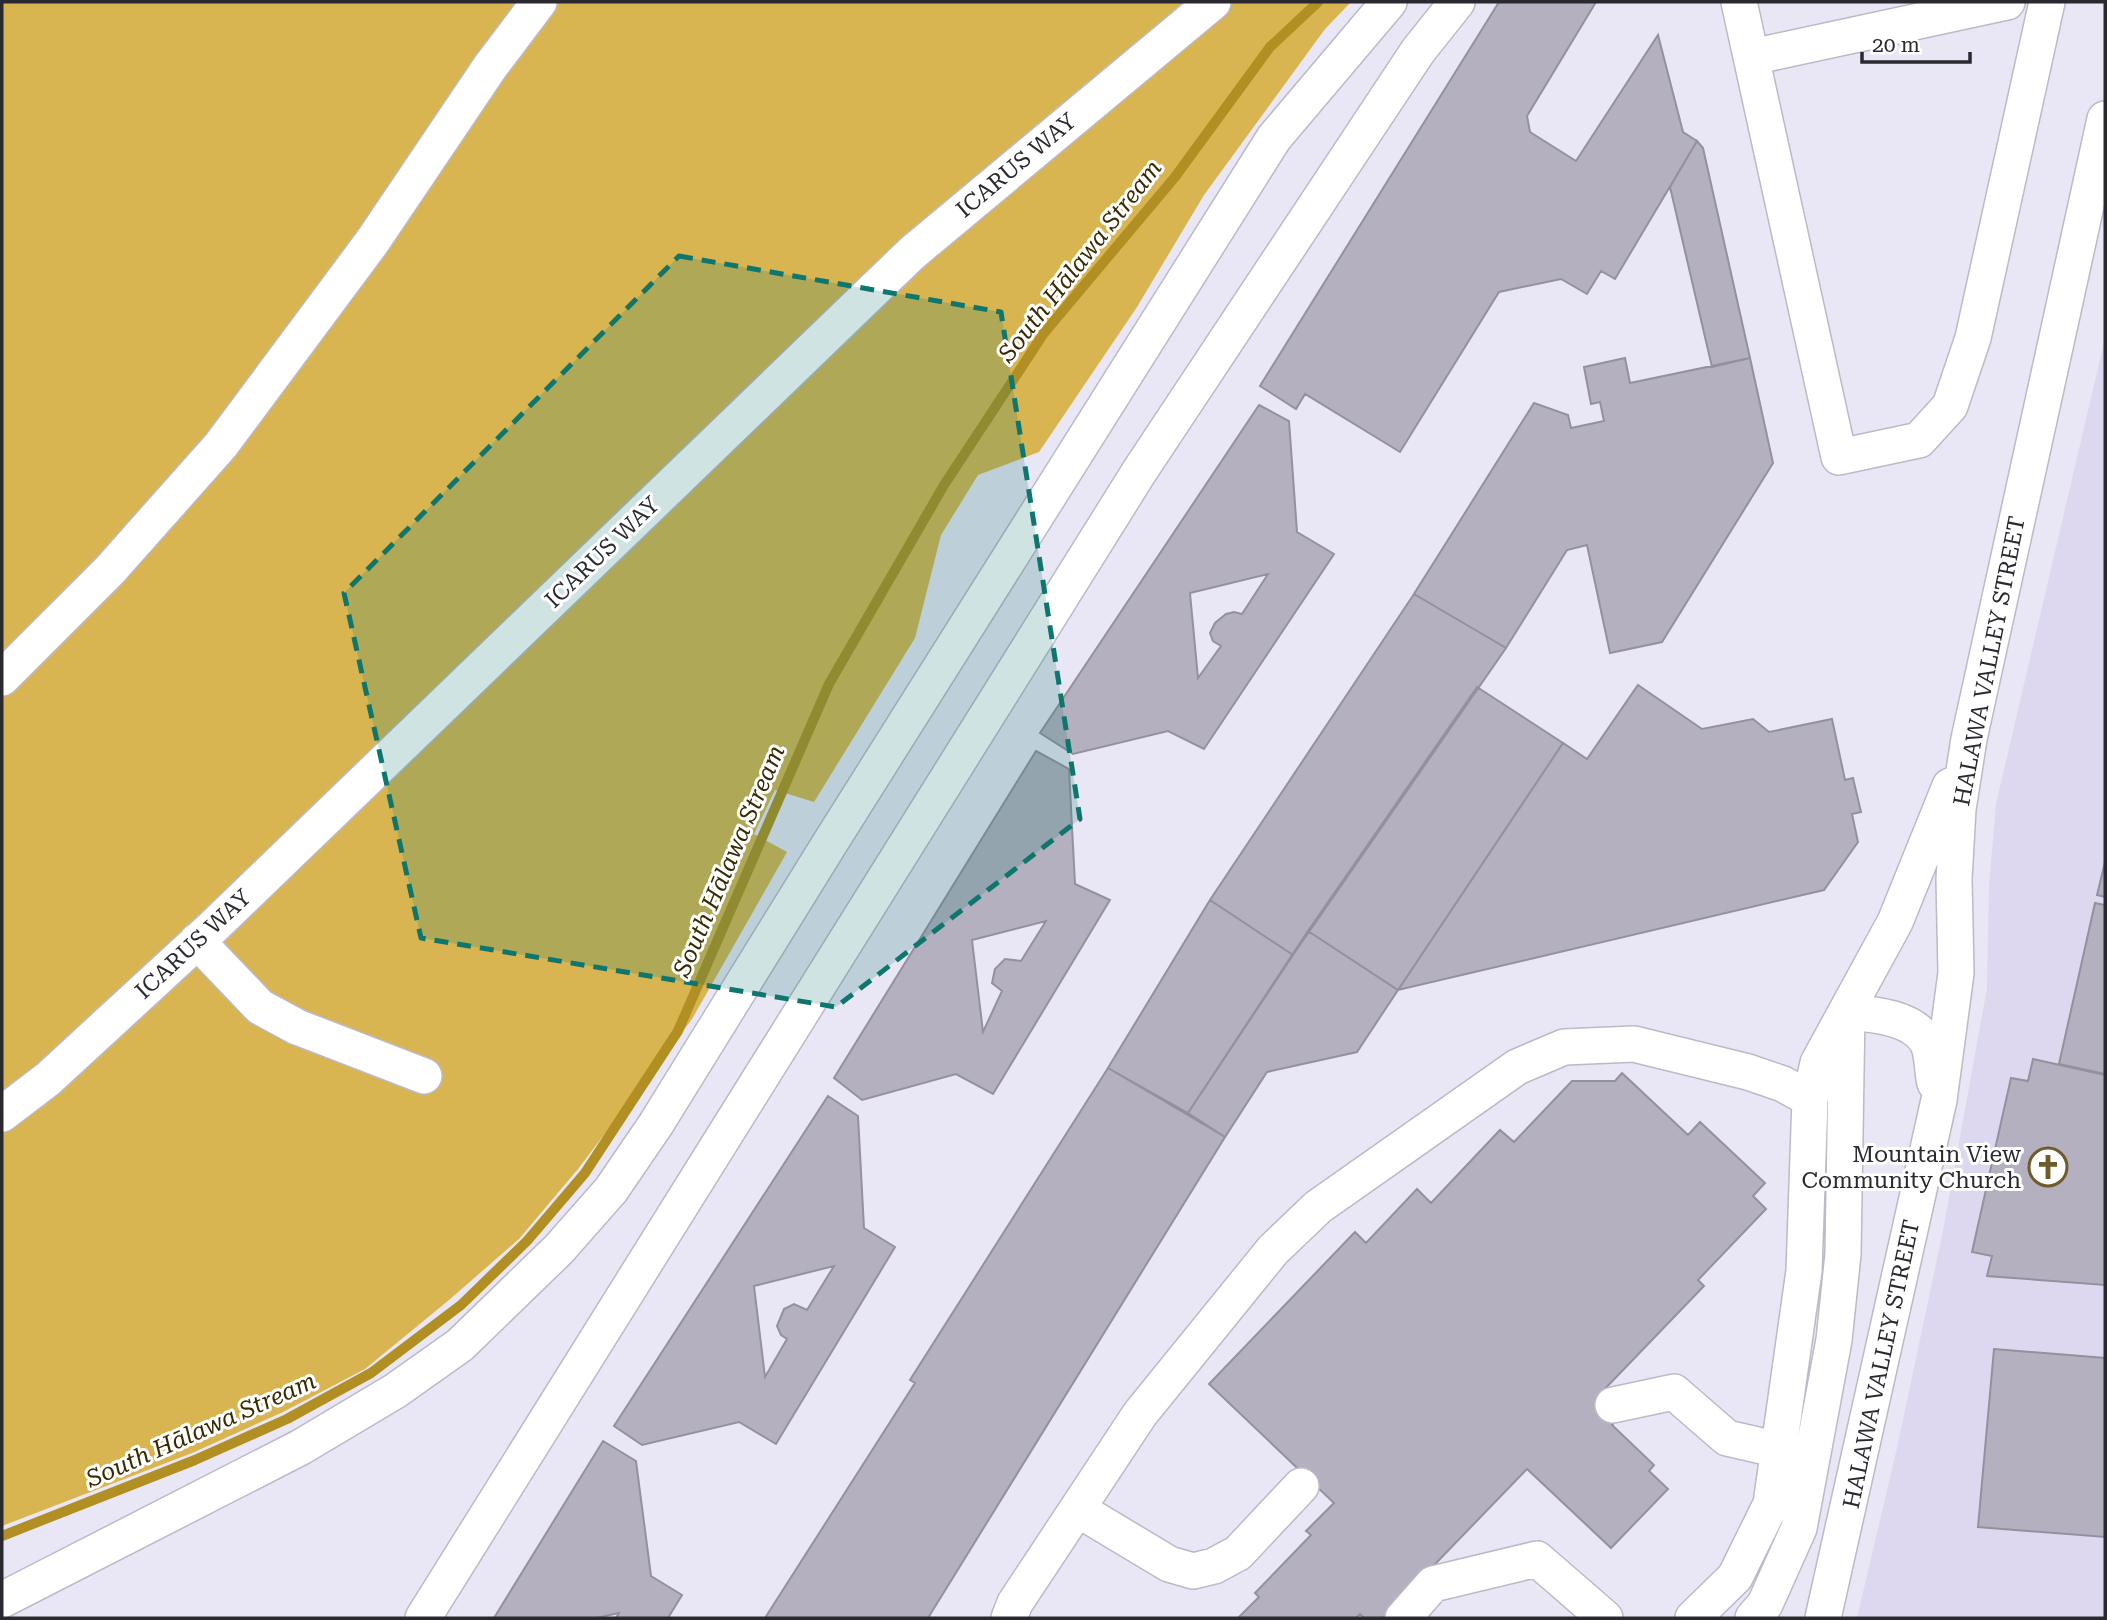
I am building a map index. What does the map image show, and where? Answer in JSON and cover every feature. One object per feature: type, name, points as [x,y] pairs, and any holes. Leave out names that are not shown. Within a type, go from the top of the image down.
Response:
[{"type":"street","points":[[2,678],[110,570],[220,445],[372,242],[490,67],[539,2]]},
{"type":"street","name":"ICARUS WAY","points":[[2,1114],[48,1079],[197,941],[802,362],[912,253],[1213,2]]},
{"type":"street","points":[[2,1600],[301,1447],[395,1391],[460,1345],[559,1249],[611,1191],[656,1124],[1275,138],[1389,2]]},
{"type":"street","points":[[423,1618],[1139,472],[1403,74],[1457,2]]},
{"type":"street","points":[[1739,2],[1839,457],[1919,440],[1950,406],[1973,338],[2047,2]]},
{"type":"street","points":[[1752,57],[2007,2]]},
{"type":"street","name":"HALAWA VALLEY STREET","points":[[1823,1618],[1939,1100],[1956,973],[1956,834],[1969,738],[2105,119]]},
{"type":"street","points":[[1693,1618],[1735,1577],[1771,1504],[1804,1271],[1810,1100],[1818,1063],[1895,922],[1969,738]]},
{"type":"street","points":[[197,941],[260,1007],[296,1027],[424,1076]]},
{"type":"street","points":[[1847,1012],[1877,1015],[1908,1025],[1927,1043],[1939,1100]]},
{"type":"street","points":[[1753,1618],[1765,1604],[1799,1528],[1834,1340],[1843,1254],[1847,1012]]},
{"type":"street","points":[[1009,1618],[1015,1603],[1140,1414],[1273,1250],[1318,1207],[1517,1067],[1564,1047],[1634,1044],[1748,1072],[1783,1084],[1810,1100]]},
{"type":"street","points":[[1613,1405],[1674,1392],[1727,1438],[1779,1450]]},
{"type":"street","points":[[1079,1510],[1169,1564],[1192,1571],[1214,1566],[1238,1553],[1301,1486]]},
{"type":"street","points":[[1403,1618],[1433,1584],[1537,1559],[1605,1618]]},
{"type":"highlighted area","points":[[679,256],[1001,312],[1080,819],[836,1007],[421,938],[344,593]]},
{"type":"shaded area","points":[[2,2],[1351,2],[1325,29],[1204,195],[1137,307],[1039,452],[978,475],[941,535],[915,638],[814,802],[775,790],[754,834],[787,852],[692,1019],[578,1169],[519,1239],[365,1369],[283,1412],[192,1453],[2,1526]]},
{"type":"shaded area","points":[[2105,338],[2105,1618],[1857,1618],[1897,1448],[1943,1231],[1987,988],[1989,885],[1996,804]]},
{"type":"building","points":[[1499,2],[1596,2],[1527,116],[1530,132],[1576,161],[1658,35],[1683,132],[1697,141],[1615,279],[1601,271],[1587,294],[1561,279],[1499,292],[1400,452],[1305,394],[1296,409],[1260,386]]},
{"type":"building","points":[[1697,141],[1703,148],[1750,358],[1712,367],[1670,187]]},
{"type":"building","points":[[1625,358],[1630,383],[1750,358],[1773,463],[1662,642],[1610,653],[1587,545],[1567,550],[1506,648],[1414,594],[1534,403],[1568,415],[1571,428],[1604,421],[1600,402],[1591,404],[1584,367]]},
{"type":"building","points":[[1259,405],[1289,421],[1297,532],[1334,554],[1204,749],[1168,731],[1073,754],[1040,733]],"holes":[[[1268,574],[1242,614],[1226,614],[1215,623],[1210,633],[1213,641],[1221,646],[1198,678],[1190,593]]]},
{"type":"building","points":[[1414,594],[1506,648],[1293,955],[1210,900]]},
{"type":"building","points":[[1638,685],[1702,729],[1753,719],[1769,732],[1832,719],[1845,780],[1853,778],[1861,812],[1852,814],[1858,842],[1824,890],[1398,990],[1563,743],[1587,759]]},
{"type":"building","points":[[1477,687],[1563,743],[1398,990],[1308,931]]},
{"type":"building","points":[[1036,751],[1069,769],[1075,884],[1110,900],[993,1094],[956,1074],[862,1100],[834,1078]],"holes":[[[1046,921],[1021,961],[1005,959],[995,969],[992,983],[1002,991],[983,1032],[972,940]]]},
{"type":"building","points":[[2105,862],[2105,897],[2097,895]]},
{"type":"building","points":[[1210,900],[1293,955],[1188,1113],[1108,1068]]},
{"type":"building","points":[[2095,903],[2105,905],[2105,1074],[2059,1064]]},
{"type":"building","points":[[1308,931],[1398,990],[1357,1052],[1267,1072],[1225,1137],[1188,1113]]},
{"type":"building","name":"Mountain View Community Church","points":[[2033,1059],[2105,1075],[2105,1285],[1987,1276],[1992,1256],[1972,1252],[2011,1078],[2028,1081]]},
{"type":"building","points":[[1108,1068],[1225,1137],[928,1618],[765,1618],[915,1383],[910,1380]]},
{"type":"building","points":[[1622,1073],[1688,1135],[1700,1122],[1765,1183],[1753,1196],[1766,1209],[1698,1280],[1704,1286],[1599,1395],[1620,1416],[1612,1425],[1654,1465],[1649,1471],[1668,1489],[1611,1548],[1527,1469],[1383,1618],[1364,1618],[1360,1614],[1356,1618],[1238,1618],[1259,1597],[1255,1593],[1311,1535],[1306,1531],[1334,1503],[1209,1384],[1355,1232],[1366,1243],[1417,1189],[1431,1203],[1500,1130],[1514,1142],[1572,1081],[1615,1081]]},
{"type":"building","points":[[828,1096],[858,1116],[864,1228],[895,1247],[776,1444],[739,1422],[642,1445],[614,1426]],"holes":[[[834,1266],[807,1310],[794,1304],[784,1309],[777,1326],[781,1335],[787,1339],[765,1377],[754,1286]]]},
{"type":"building","points":[[1994,1349],[2105,1358],[2105,1537],[1978,1527]]},
{"type":"building","points":[[603,1441],[636,1461],[651,1576],[682,1595],[668,1618],[616,1618],[619,1613],[596,1618],[494,1618]]},
{"type":"waterway","name":"South Hālawa Stream","points":[[2,1536],[195,1460],[287,1419],[371,1373],[461,1305],[527,1241],[585,1173],[678,1031],[829,684],[944,485],[1044,333],[1175,177],[1270,47],[1318,2]]},
{"type":"place","name":"Mountain View Community Church","points":[[2048,1167]]}]
